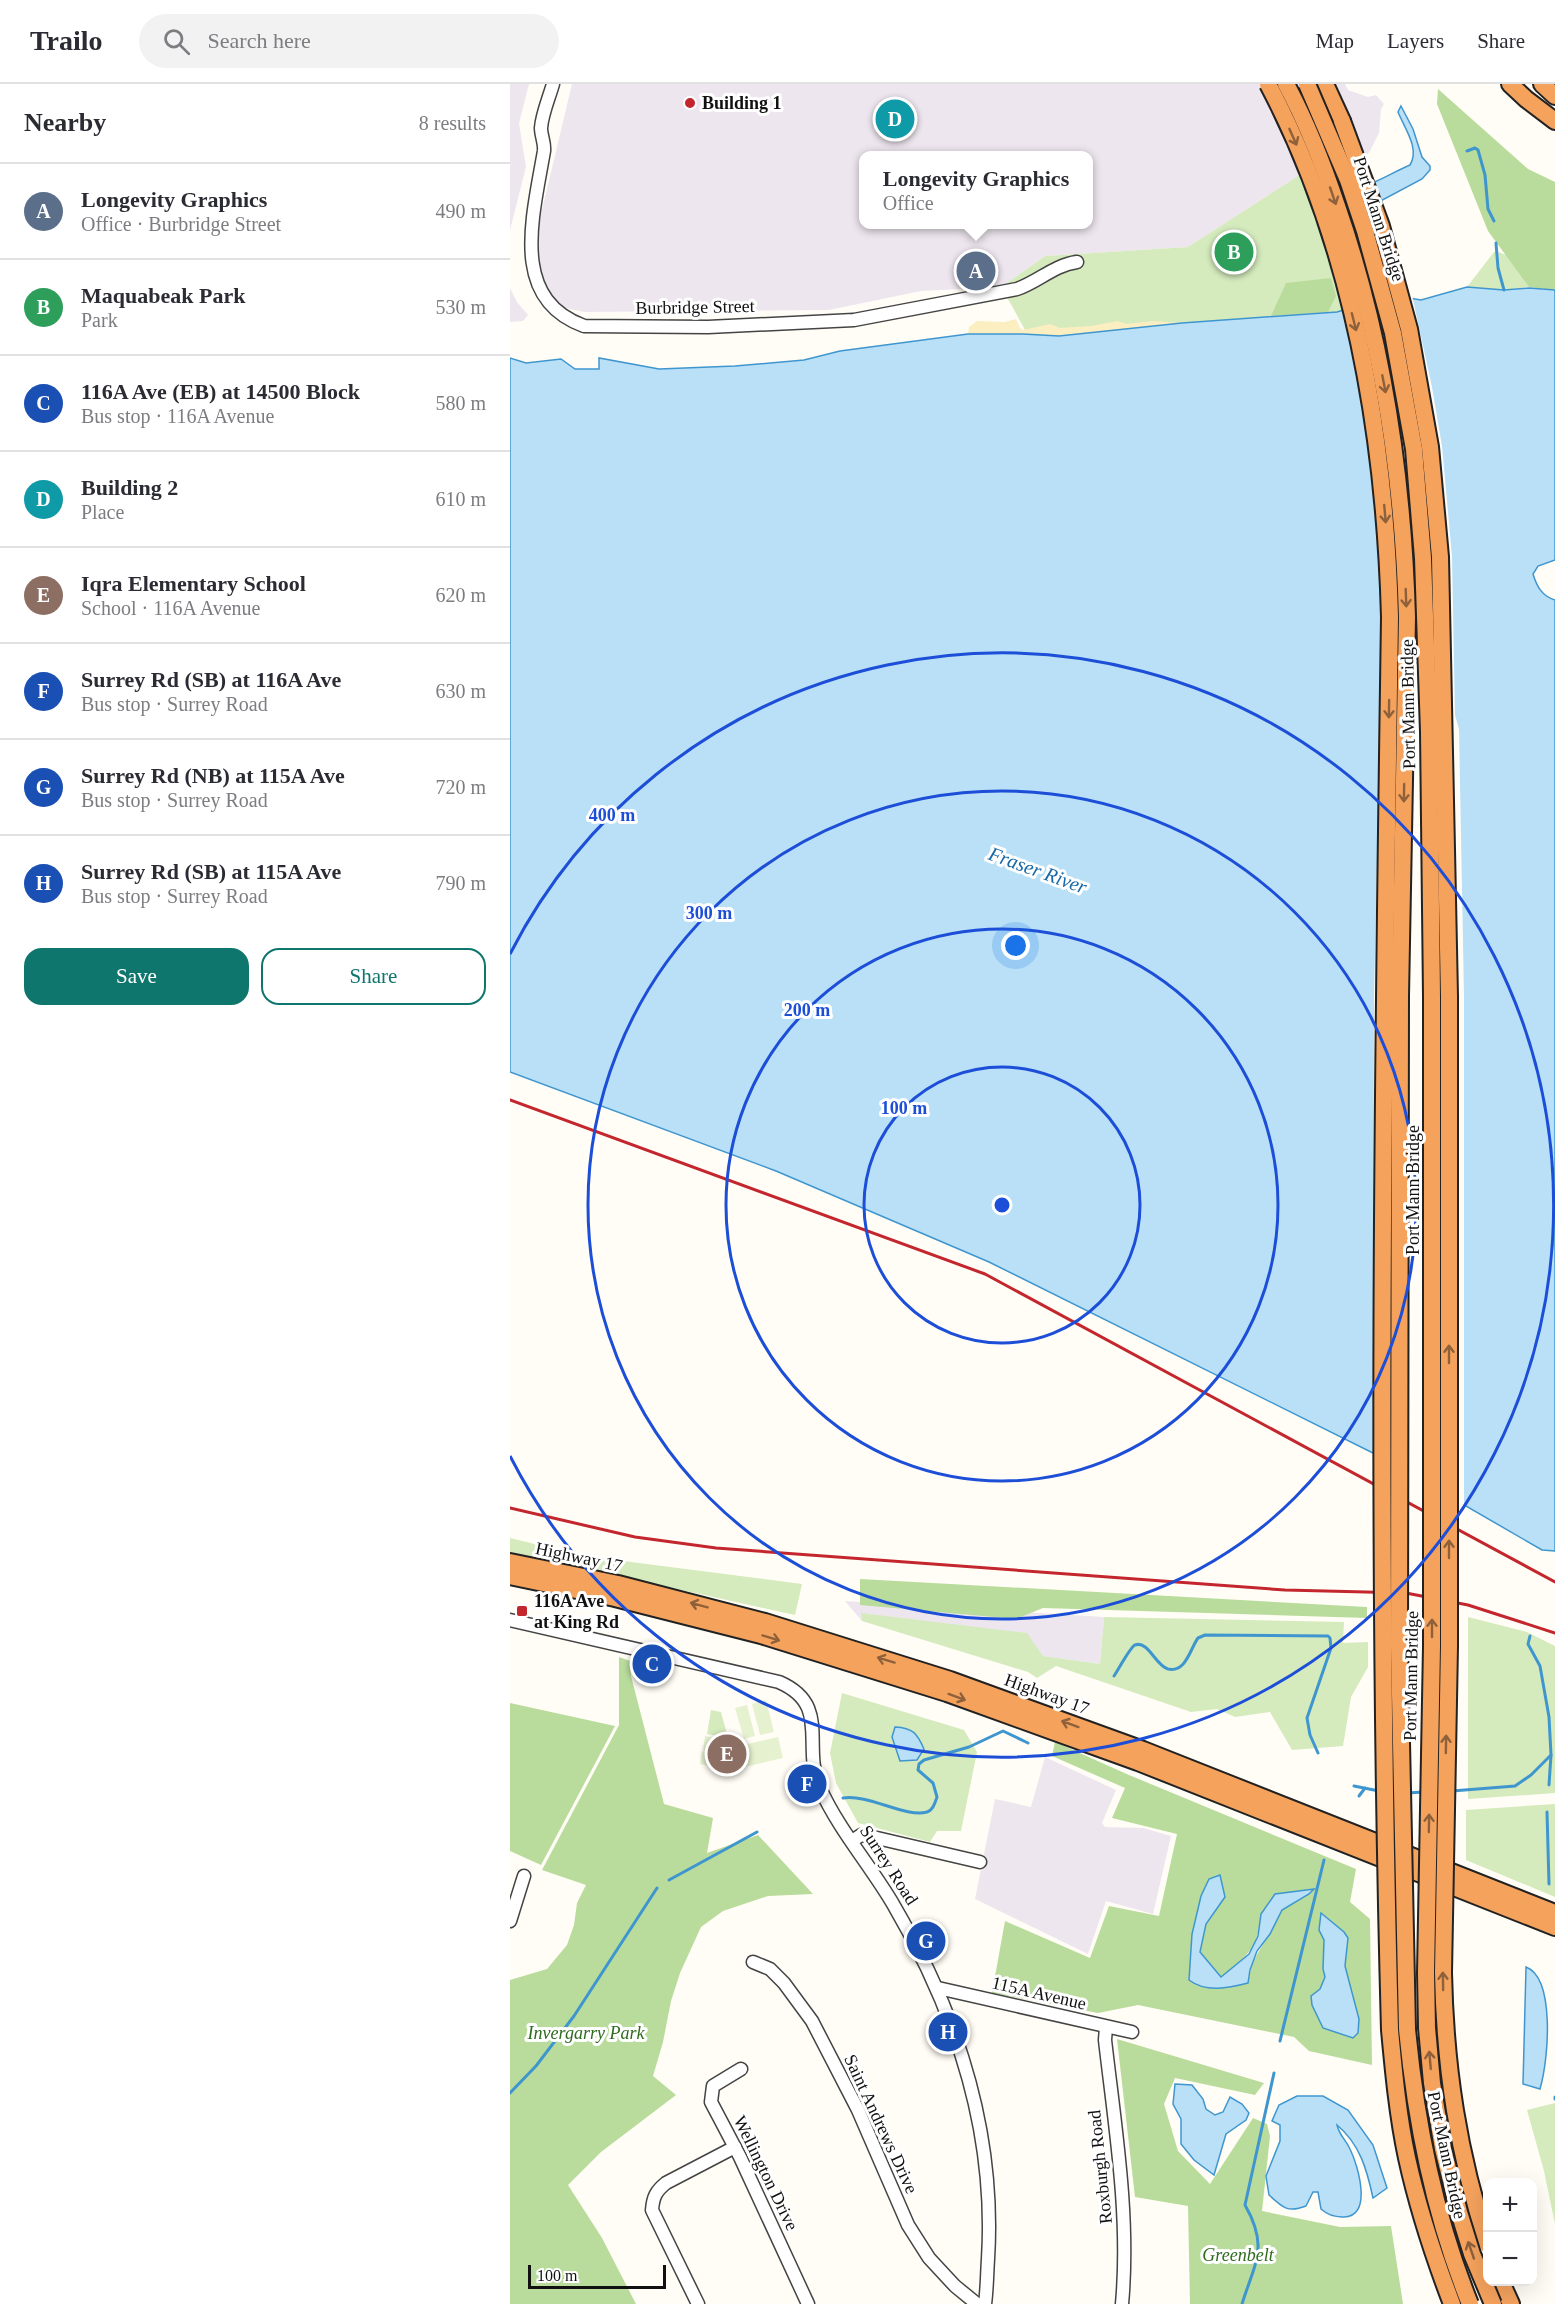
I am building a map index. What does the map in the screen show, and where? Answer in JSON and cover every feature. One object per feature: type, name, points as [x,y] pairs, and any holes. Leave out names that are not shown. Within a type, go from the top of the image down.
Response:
[{"type":"highway","points":[[1268,84],[1296,143],[1316,193],[1347,291],[1373,408],[1380,454],[1389,559],[1384,996],[1383,1645],[1390,2030],[1407,2158],[1423,2222],[1452,2304]]},
{"type":"highway","name":"Port Mann Bridge","points":[[1286,84],[1310,136],[1348,237],[1372,327],[1387,394],[1405,558],[1407,617],[1400,996],[1399,1646],[1407,2018],[1413,2086],[1424,2154],[1439,2217],[1470,2304]]},
{"type":"highway","name":"Port Mann Bridge","points":[[1307,84],[1348,180],[1386,302],[1405,392],[1414,449],[1421,525],[1429,732],[1432,1008],[1432,1646],[1427,2028],[1432,2083],[1443,2149],[1472,2253],[1493,2304]]},
{"type":"highway","points":[[1324,84],[1367,185],[1396,278],[1409,329],[1430,447],[1440,557],[1449,996],[1449,1646],[1443,1973],[1448,2069],[1459,2145],[1484,2232]]},
{"type":"highway","points":[[1510,84],[1526,99],[1555,118]]},
{"type":"highway","points":[[1522,84],[1555,118]]},
{"type":"highway","points":[[1542,84],[1555,96]]},
{"type":"highway","name":"Highway 17","points":[[510,1562],[618,1584],[765,1622],[950,1680],[1154,1755],[1555,1913]]},
{"type":"highway","name":"Highway 17","points":[[510,1576],[615,1598],[761,1635],[947,1693],[1138,1762],[1555,1927]]},
{"type":"highway","points":[[1503,2286],[1511,2304]]},
{"type":"street","name":"Burbridge Street","points":[[553,84],[541,129],[544,147],[524,230],[521,254],[524,278],[534,296],[549,312],[564,321],[584,326],[708,327],[854,320],[1017,289],[1064,264],[1077,262]]},
{"type":"street","name":"Surrey Road","points":[[510,1620],[779,1682],[800,1693],[809,1707],[811,1718],[814,1774],[827,1802],[908,1929],[938,1989],[965,2062],[976,2103],[985,2154],[990,2217],[985,2304]]},
{"type":"street","points":[[852,1841],[861,1835],[980,1862]]},
{"type":"street","points":[[510,1921],[524,1876]]},
{"type":"street","name":"Saint Andrews Drive","points":[[753,1962],[770,1969],[784,1983],[812,2021],[858,2109],[908,2225],[929,2258],[977,2304]]},
{"type":"street","name":"115A Avenue","points":[[938,1989],[1132,2032]]},
{"type":"street","name":"Roxburgh Road","points":[[1106,2027],[1105,2040],[1124,2212],[1126,2262],[1122,2304]]},
{"type":"street","name":"Wellington Drive","points":[[741,2069],[713,2086],[711,2102],[735,2147],[808,2304]]},
{"type":"street","points":[[698,2304],[652,2210],[653,2199],[666,2183],[735,2147]]},
{"type":"shaded area","points":[[510,84],[529,84],[519,123],[526,167],[510,230]]},
{"type":"shaded area","points":[[572,84],[1345,84],[1348,90],[1368,97],[1376,95],[1384,104],[1381,109],[1379,133],[1370,151],[1329,202],[1312,167],[1188,247],[1045,256],[1001,287],[921,291],[829,310],[584,312],[557,306],[538,274],[536,235]]},
{"type":"shaded area","points":[[510,288],[517,302],[528,315],[523,321],[510,322]]},
{"type":"shaded area","points":[[845,1601],[1104,1617],[1100,1664],[1043,1656],[862,1621]]},
{"type":"shaded area","points":[[1045,1757],[1116,1790],[1102,1823],[1105,1827],[1143,1828],[1171,1836],[1153,1914],[1106,1901],[1088,1954],[975,1899],[995,1799],[1031,1807]]},
{"type":"green space","points":[[1438,89],[1528,169],[1555,182],[1555,290],[1529,287],[1488,231],[1437,104]]},
{"type":"green space","points":[[1312,167],[1349,320],[1030,339],[1007,297],[1003,297],[1001,287],[1045,256],[1188,247]]},
{"type":"green space","points":[[1494,252],[1511,259],[1529,287],[1504,290],[1467,287]]},
{"type":"green space","points":[[1331,278],[1336,296],[1328,312],[1271,316],[1286,283]]},
{"type":"green space","points":[[510,1538],[584,1556],[802,1584],[795,1615],[510,1552]]},
{"type":"green space","points":[[860,1579],[1367,1607],[1367,1618],[1043,1608],[1016,1619],[860,1605]]},
{"type":"green space","points":[[861,1613],[1027,1633],[1043,1656],[1100,1664],[1104,1617],[1344,1622],[1343,1643],[1368,1642],[1368,1667],[1351,1697],[1343,1746],[1292,1750],[1270,1712],[1235,1717],[1217,1709],[1191,1712],[1056,1666],[1037,1678],[1028,1672],[862,1621]]},
{"type":"green space","points":[[1468,1617],[1527,1632],[1555,1646],[1555,1793],[1468,1799]]},
{"type":"green space","name":"Invergarry Park","points":[[619,1657],[630,1661],[631,1676],[664,1804],[713,1818],[707,1853],[758,1835],[813,1894],[768,1896],[723,1911],[701,1927],[680,1973],[653,2076],[676,2095],[601,2152],[568,2185],[602,2238],[636,2304],[510,2304],[510,1980],[547,1969],[567,1945],[574,1925],[577,1903],[586,1885],[542,1870],[619,1725]]},
{"type":"green space","points":[[842,1693],[964,1730],[977,1752],[961,1831],[937,1831],[930,1842],[858,1823],[836,1783],[830,1753]]},
{"type":"green space","points":[[766,1700],[774,1732],[760,1735],[752,1704]]},
{"type":"green space","points":[[510,1703],[615,1726],[541,1865],[510,1851]]},
{"type":"green space","points":[[747,1705],[755,1736],[744,1739],[735,1708]]},
{"type":"green space","points":[[711,1710],[721,1712],[728,1738],[707,1734]]},
{"type":"green space","points":[[705,1736],[729,1741],[727,1754],[703,1750]]},
{"type":"green space","points":[[778,1737],[783,1758],[744,1767],[739,1746]]},
{"type":"green space","points":[[1055,1742],[1356,1869],[1350,1902],[1370,1919],[1372,2065],[1309,2051],[1294,2037],[1138,2005],[1098,2013],[992,1993],[1005,1921],[1090,1958],[1109,1906],[1159,1916],[1177,1834],[1112,1818],[1125,1788],[1052,1756]],"holes":[[[1225,1897],[1206,1924],[1200,1952],[1221,1977],[1250,1951],[1257,1936],[1261,1914],[1282,1910],[1251,1968],[1248,1983],[1189,1980],[1192,1934],[1197,1914]]]},
{"type":"green space","points":[[702,1751],[726,1756],[724,1769],[700,1764]]},
{"type":"green space","points":[[1555,1804],[1555,1897],[1466,1860],[1466,1810]]},
{"type":"green space","name":"Greenbelt","points":[[1117,2039],[1264,2083],[1255,2095],[1175,2078],[1164,2104],[1178,2151],[1210,2184],[1253,2118],[1267,2124],[1270,2136],[1262,2211],[1340,2227],[1391,2226],[1403,2304],[1190,2304],[1188,2206],[1135,2197]]},
{"type":"green space","points":[[1555,2103],[1555,2224],[1544,2171],[1527,2110]]},
{"type":"sand","points":[[1016,319],[1023,330],[1050,324],[1060,328],[1118,321],[1126,324],[1153,321],[1182,323],[1059,336],[968,334],[969,327],[977,321],[1005,322]]},
{"type":"water","points":[[1401,106],[1413,129],[1422,157],[1430,166],[1430,170],[1422,179],[1375,204],[1366,185],[1410,165],[1413,159],[1410,139],[1398,112]]},
{"type":"water","name":"Fraser River","points":[[1467,287],[1555,290],[1555,560],[1538,566],[1533,574],[1541,590],[1555,600],[1555,1551],[1542,1550],[1383,1458],[989,1262],[776,1171],[510,1072],[510,358],[526,363],[561,359],[575,369],[599,369],[599,358],[659,369],[735,366],[804,360],[840,351],[968,334],[1059,336],[1182,323],[1337,312],[1376,300],[1398,296],[1421,300]]},
{"type":"water","points":[[895,1727],[914,1732],[919,1739],[924,1749],[917,1760],[900,1761],[892,1737]]},
{"type":"water","points":[[1220,1875],[1225,1897],[1206,1924],[1200,1952],[1221,1977],[1249,1954],[1258,1936],[1261,1914],[1275,1894],[1314,1889],[1282,1910],[1270,1934],[1257,1951],[1248,1983],[1225,1988],[1210,1988],[1189,1980],[1192,1934],[1201,1896],[1209,1879]]},
{"type":"water","points":[[1321,1913],[1348,1938],[1345,1966],[1359,2019],[1358,2033],[1353,2038],[1323,2028],[1312,2005],[1311,1996],[1320,1989],[1325,1977],[1324,1940],[1319,1930]]},
{"type":"water","points":[[1526,1967],[1535,1974],[1542,1986],[1546,2002],[1546,2058],[1540,2089],[1523,2084]]},
{"type":"water","points":[[1175,2084],[1192,2085],[1203,2099],[1206,2109],[1215,2115],[1223,2112],[1230,2097],[1242,2104],[1249,2113],[1246,2120],[1226,2134],[1214,2175],[1194,2160],[1181,2144],[1181,2119],[1173,2104]]},
{"type":"water","points":[[1297,2096],[1323,2096],[1348,2110],[1373,2145],[1387,2188],[1373,2198],[1357,2149],[1337,2125],[1357,2167],[1361,2190],[1361,2201],[1358,2209],[1352,2215],[1342,2217],[1326,2213],[1321,2209],[1318,2192],[1313,2192],[1306,2206],[1295,2209],[1282,2206],[1269,2195],[1266,2176],[1280,2141],[1280,2125],[1272,2121],[1279,2105]]},
{"type":"pier","points":[[1397,293],[1412,295],[1432,387],[1442,446],[1452,556],[1455,715],[1459,729],[1464,996],[1464,1508],[1373,1456],[1374,996],[1380,733],[1382,732],[1382,560],[1364,398],[1344,307]]},
{"type":"waterway","points":[[1467,151],[1475,148],[1478,150],[1485,175],[1488,209],[1494,221]]},
{"type":"waterway","points":[[1496,243],[1498,268],[1504,290]]},
{"type":"waterway","points":[[1114,1676],[1133,1646],[1140,1644],[1164,1667],[1174,1669],[1183,1664],[1198,1638],[1205,1635],[1328,1636],[1331,1648],[1307,1718],[1310,1735],[1318,1753]]},
{"type":"waterway","points":[[1452,1791],[1515,1786],[1531,1775],[1551,1755],[1549,1717],[1540,1666],[1528,1644],[1530,1636]]},
{"type":"waterway","points":[[843,1798],[864,1799],[908,1812],[927,1812],[935,1804],[937,1797],[933,1783],[918,1770],[919,1764],[924,1760],[969,1747],[1003,1731],[1028,1743]]},
{"type":"waterway","points":[[1549,1785],[1551,1755]]},
{"type":"waterway","points":[[1354,1786],[1379,1791]]},
{"type":"waterway","points":[[1359,1796],[1365,1788]]},
{"type":"waterway","points":[[1407,1793],[1424,1792]]},
{"type":"waterway","points":[[1547,1812],[1549,1884]]},
{"type":"waterway","points":[[669,1880],[757,1832]]},
{"type":"waterway","points":[[1280,2041],[1324,1860]]},
{"type":"waterway","points":[[510,2093],[536,2066],[574,2016],[657,1888]]},
{"type":"waterway","points":[[1242,2304],[1255,2265],[1258,2244],[1256,2232],[1245,2205],[1274,2073]]},
{"type":"railway","points":[[510,1100],[985,1274],[1555,1582]]},
{"type":"railway","points":[[510,1508],[635,1537],[716,1548],[1285,1590],[1406,1593],[1468,1605],[1555,1633]]},
{"type":"place","name":"Building 1","points":[[690,103]]},
{"type":"place","name":"Building 2","points":[[895,119]]},
{"type":"place","name":"Maquabeak Park","points":[[1234,252]]},
{"type":"place","name":"Longevity Graphics","points":[[976,271]]},
{"type":"place","name":"116A Ave at King Rd","points":[[522,1611]]},
{"type":"place","name":"116A Ave (EB) at 14500 Block","points":[[652,1664]]},
{"type":"place","name":"Iqra Elementary School","points":[[727,1754]]},
{"type":"place","name":"Surrey Rd (SB) at 116A Ave","points":[[807,1784]]},
{"type":"place","name":"Surrey Rd (NB) at 115A Ave","points":[[926,1941]]},
{"type":"place","name":"Surrey Rd (SB) at 115A Ave","points":[[948,2032]]}]
